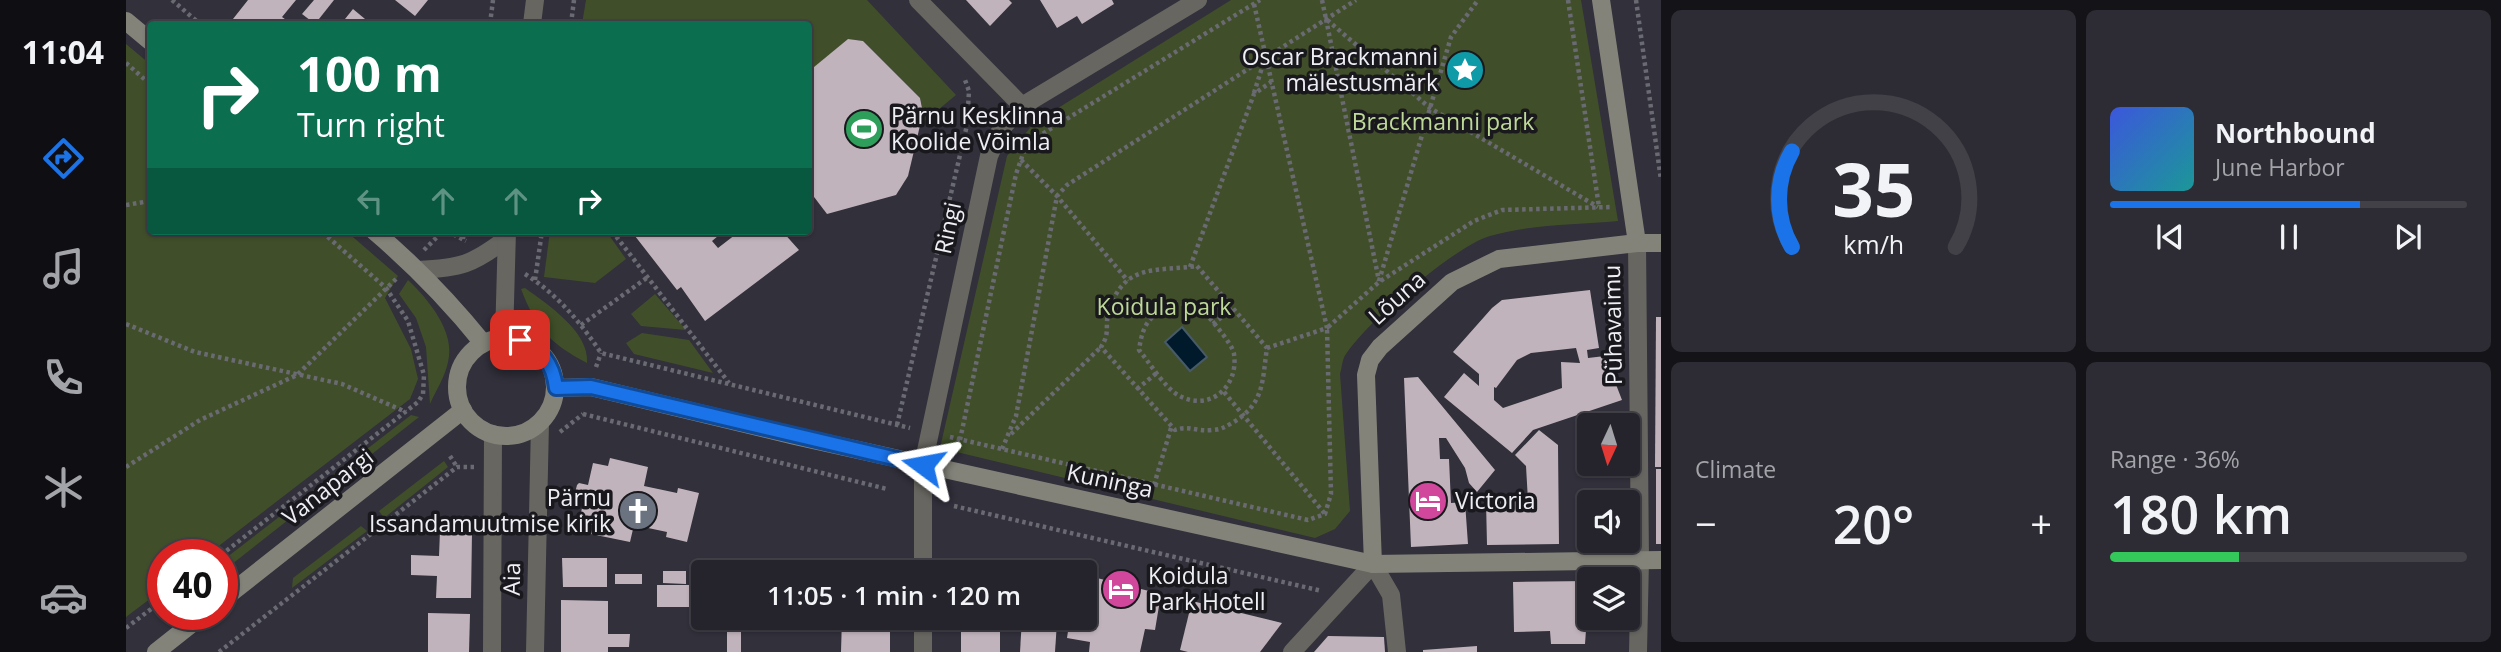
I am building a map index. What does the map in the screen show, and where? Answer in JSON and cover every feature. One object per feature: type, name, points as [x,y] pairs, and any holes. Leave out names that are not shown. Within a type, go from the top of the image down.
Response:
[{"type":"street","points":[[532,21],[535,0]]},
{"type":"street","points":[[918,0],[1022,106]]},
{"type":"street","name":"Ringi","points":[[923,560],[923,465],[989,156],[1001,129],[1022,106],[1198,0]]},
{"type":"street","name":"Pühavaimu","points":[[1601,0],[1637,243],[1640,560],[1638,652]]},
{"type":"street","points":[[126,21],[147,38]]},
{"type":"street","points":[[379,235],[450,303],[483,344]]},
{"type":"street","points":[[418,270],[469,264],[506,235]]},
{"type":"street","points":[[504,338],[506,235]]},
{"type":"street","name":"Lõuna","points":[[1373,564],[1366,375],[1370,360],[1380,347],[1452,282],[1499,259],[1637,243],[1661,243]]},
{"type":"street","points":[[504,338],[520,340],[536,347],[547,359],[554,374],[556,388],[549,413],[530,431],[518,435],[493,434],[471,421],[458,396],[460,373],[471,353],[483,344],[504,338]]},
{"type":"street","name":"Kuninga","points":[[556,388],[591,387],[923,465],[1373,564],[1661,560]]},
{"type":"street","name":"Vanapargi","points":[[238,587],[463,410]]},
{"type":"street","name":"Aia","points":[[535,652],[540,423]]},
{"type":"street","name":"Aia","points":[[492,652],[493,434]]},
{"type":"street","points":[[1292,652],[1373,564],[1391,594],[1397,652]]},
{"type":"street","points":[[156,652],[184,630]]},
{"type":"street","points":[[923,630],[923,652]]},
{"type":"path","points":[[172,0],[196,21]]},
{"type":"path","points":[[490,21],[493,0]]},
{"type":"path","points":[[571,21],[574,0]]},
{"type":"path","points":[[1260,0],[1039,136],[1024,151],[1016,174],[960,440],[1308,520],[1325,514]]},
{"type":"path","points":[[1322,0],[1379,282]]},
{"type":"path","points":[[1002,449],[1016,416],[1057,196],[1067,185],[1356,0]]},
{"type":"path","points":[[1379,282],[1451,37],[1478,0]]},
{"type":"path","points":[[1568,0],[1599,208]]},
{"type":"path","points":[[1636,0],[1661,180]]},
{"type":"path","points":[[1254,4],[1328,328],[1331,494],[1325,514]]},
{"type":"path","points":[[1326,19],[1430,108],[1599,208]]},
{"type":"path","points":[[1190,267],[1265,57]]},
{"type":"path","points":[[126,63],[147,81]]},
{"type":"path","points":[[517,269],[550,292],[581,325],[601,354],[897,425],[967,125],[969,91],[962,73]]},
{"type":"path","points":[[1254,94],[1271,82]]},
{"type":"path","points":[[1021,160],[1057,196],[1128,281]]},
{"type":"path","points":[[126,205],[147,202]]},
{"type":"path","points":[[1267,348],[1328,328],[1379,282],[1474,221],[1502,210],[1580,206],[1599,208]]},
{"type":"path","points":[[238,542],[406,412],[423,394],[425,374],[408,321],[386,288],[326,235]]},
{"type":"path","points":[[428,244],[440,235]]},
{"type":"path","points":[[454,235],[469,243]]},
{"type":"path","points":[[463,239],[464,235]]},
{"type":"path","points":[[535,280],[541,235]]},
{"type":"path","points":[[615,235],[729,384]]},
{"type":"path","points":[[1009,436],[1101,347],[1108,337],[1108,316],[1113,299],[1128,281],[1152,269],[1197,266],[1267,348],[1262,387],[1258,397],[1243,416],[1222,429],[1210,431],[1184,426],[1175,430],[1171,428],[1101,347]]},
{"type":"path","points":[[126,467],[201,420],[298,374],[398,276]]},
{"type":"path","points":[[581,325],[648,277]]},
{"type":"path","points":[[1174,303],[1199,305],[1234,351],[1234,368],[1224,391],[1209,399],[1186,399],[1175,394],[1158,372],[1139,350],[1142,332],[1152,314],[1174,303]]},
{"type":"path","points":[[1213,324],[1233,308]]},
{"type":"path","points":[[126,324],[195,352],[342,384],[406,412]]},
{"type":"path","points":[[596,367],[601,354]]},
{"type":"path","points":[[1137,389],[1158,372]]},
{"type":"path","points":[[1224,391],[1325,514]]},
{"type":"path","points":[[418,402],[424,412]]},
{"type":"path","points":[[583,414],[887,489]]},
{"type":"path","points":[[1154,485],[1171,428]]},
{"type":"path","points":[[219,652],[457,467],[450,456]]},
{"type":"path","points":[[954,506],[1343,596]]},
{"type":"path","points":[[126,628],[147,612]]},
{"type":"green space","points":[[586,0],[867,0],[956,95],[921,124],[923,113],[920,98],[863,41],[848,39],[812,69],[812,21],[582,21]]},
{"type":"green space","name":"Koidula park","points":[[1231,0],[1581,0],[1618,221],[1537,227],[1490,236],[1435,269],[1372,323],[1345,356],[1340,374],[1350,511],[1335,529],[1315,538],[940,448],[1007,156],[1034,123]]},
{"type":"green space","points":[[126,44],[147,62],[147,235],[351,235],[398,276],[385,298],[411,349],[418,379],[410,399],[228,539],[147,539],[147,601],[126,617]]},
{"type":"green space","points":[[549,235],[609,235],[626,259],[595,283],[544,277]]},
{"type":"green space","points":[[408,280],[432,306],[448,339],[447,368],[430,404],[426,347],[416,318],[399,294]]},
{"type":"green space","points":[[525,288],[575,330],[582,340],[587,363],[545,333],[527,303],[521,289]]},
{"type":"green space","points":[[655,294],[686,330],[641,326],[631,314]]},
{"type":"green space","points":[[642,333],[689,340],[713,373],[634,354],[626,343]]},
{"type":"green space","points":[[411,415],[419,417],[238,559],[238,549]]},
{"type":"green space","points":[[444,461],[448,467],[384,518],[379,511]]},
{"type":"green space","points":[[361,526],[367,531],[292,588],[293,578]]},
{"type":"water","points":[[1182,327],[1207,357],[1190,371],[1165,342]]},
{"type":"building","points":[[248,0],[296,0],[282,17],[288,21],[231,21]]},
{"type":"building","points":[[314,0],[334,0],[317,21],[311,21],[302,14]]},
{"type":"building","points":[[395,0],[428,0],[415,16]]},
{"type":"building","points":[[966,0],[1009,0],[1012,3],[990,26]]},
{"type":"building","points":[[1040,0],[1112,0],[1114,4],[1082,24],[1077,16],[1057,28]]},
{"type":"building","points":[[353,9],[367,21],[343,21]]},
{"type":"building","name":"Pärnu Kesklinna Koolide Võimla","points":[[848,39],[863,41],[920,98],[923,113],[908,176],[896,195],[827,214],[812,194],[812,69]]},
{"type":"building","points":[[719,235],[712,241],[718,248],[735,235],[786,235],[799,250],[705,321],[681,287],[677,290],[635,236]]},
{"type":"building","points":[[1590,290],[1599,348],[1587,350],[1588,358],[1605,356],[1622,400],[1533,430],[1512,453],[1444,397],[1464,373],[1479,386],[1479,374],[1453,352],[1502,300]],"holes":[[[1576,348],[1580,363],[1561,362],[1562,388],[1503,408],[1494,400],[1494,387],[1496,388],[1517,360],[1531,353]]]},
{"type":"building","points":[[1656,317],[1661,317],[1661,467],[1655,467]]},
{"type":"building","points":[[1418,377],[1495,470],[1477,492],[1469,483],[1465,468],[1446,438],[1439,438],[1440,459],[1449,459],[1451,503],[1465,502],[1468,544],[1411,547],[1404,378]]},
{"type":"building","points":[[1539,430],[1558,445],[1559,544],[1487,545],[1486,501],[1528,501],[1526,466],[1515,455]]},
{"type":"building","name":"Pärnu Issandamuutmise kirik","points":[[610,458],[648,467],[644,486],[677,493],[678,488],[699,493],[687,542],[666,537],[667,532],[634,525],[630,542],[591,534],[593,525],[579,522],[584,499],[577,497],[575,493],[577,485],[588,485],[593,463],[608,466]]},
{"type":"building","points":[[1656,469],[1661,469],[1661,544],[1656,544]]},
{"type":"building","points":[[440,531],[472,532],[471,598],[436,598],[437,576],[411,575],[411,555],[439,556]]},
{"type":"building","points":[[562,558],[607,558],[607,587],[563,587]]},
{"type":"building","points":[[961,558],[1021,558],[1021,560]]},
{"type":"building","points":[[663,571],[686,571],[686,584],[663,583]]},
{"type":"building","points":[[615,574],[642,574],[642,584],[615,584]]},
{"type":"building","points":[[1097,578],[1161,594],[1155,630],[1145,629],[1140,652],[1089,652],[1090,642],[1067,638],[1068,630],[1097,630]]},
{"type":"building","points":[[1577,581],[1577,630],[1586,630],[1585,644],[1551,644],[1550,631],[1514,632],[1513,582]]},
{"type":"building","points":[[657,585],[691,585],[691,607],[657,607]]},
{"type":"building","points":[[561,600],[608,601],[608,634],[630,634],[629,647],[608,647],[608,652],[561,652]]},
{"type":"building","points":[[1192,601],[1282,623],[1260,652],[1188,652],[1180,650]]},
{"type":"building","points":[[428,613],[470,614],[469,652],[428,652]]},
{"type":"building","points":[[727,630],[741,630],[741,652],[727,652]]},
{"type":"building","points":[[842,630],[890,630],[890,652],[841,652]]},
{"type":"building","points":[[961,630],[1000,630],[1000,652],[961,652]]},
{"type":"building","points":[[1021,630],[1056,630],[1055,652],[1020,652]]},
{"type":"building","points":[[1328,636],[1384,637],[1385,652],[1314,652]]},
{"type":"building","points":[[1477,646],[1477,652],[1423,652],[1423,650]]},
{"type":"place","name":"Oscar Brackmanni mälestusmärk","points":[[1465,70]]},
{"type":"place","name":"Pärnu Kesklinna Koolide Võimla","points":[[864,129]]},
{"type":"place","name":"Victoria","points":[[1428,501]]},
{"type":"place","name":"Pärnu Issandamuutmise kirik","points":[[638,511]]},
{"type":"place","name":"Koidula Park Hotell","points":[[1121,589]]},
{"type":"route","points":[[520,340],[536,347],[547,359],[554,374],[556,388],[591,387],[923,465]]},
{"type":"park label","name":"Brackmanni park","points":[[1443,122]]}]
